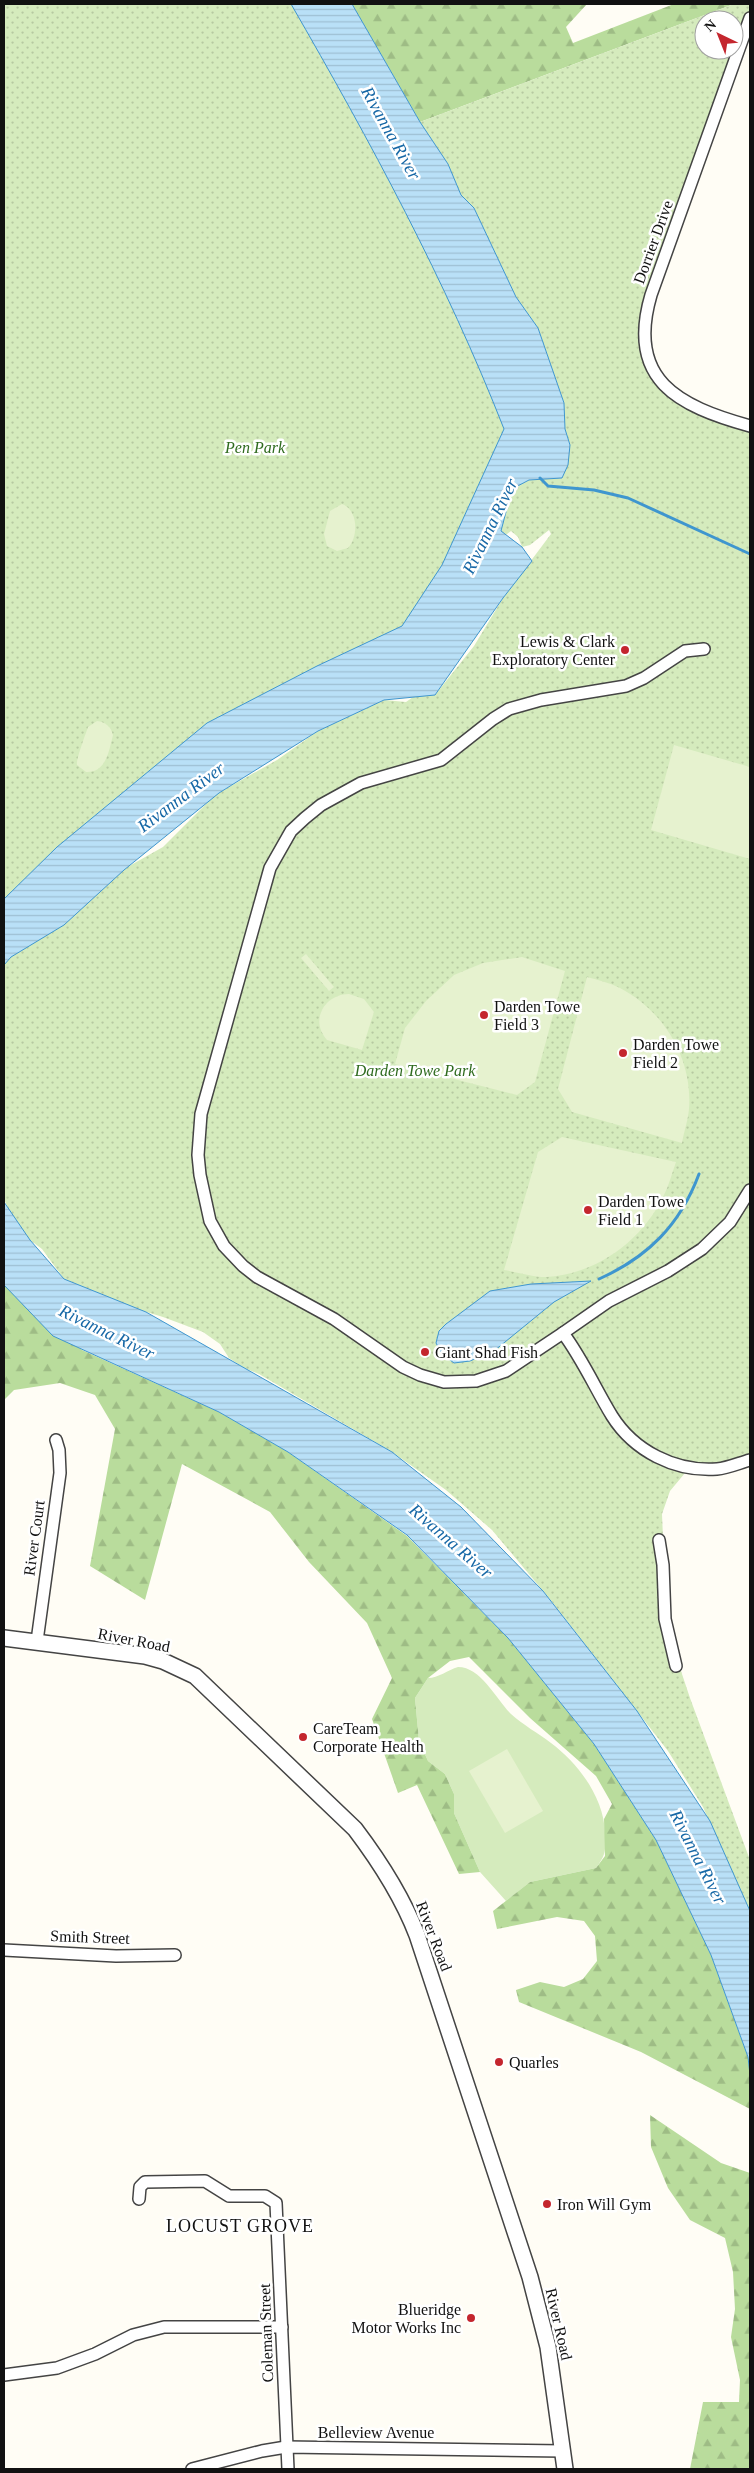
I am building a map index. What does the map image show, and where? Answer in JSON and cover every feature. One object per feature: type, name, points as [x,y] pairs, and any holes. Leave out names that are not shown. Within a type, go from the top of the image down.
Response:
[{"type":"street","name":"Dorrier Drive","points":[[750,18],[651,295],[643,334],[644,346],[652,369],[672,393],[704,412],[750,426]]},
{"type":"street","points":[[704,649],[684,651],[644,678],[626,686],[541,700],[509,709],[440,760],[361,783],[328,800],[291,831],[270,868],[200,1114],[198,1155],[200,1175],[210,1221],[224,1246],[243,1266],[334,1318],[403,1367],[420,1375],[459,1383],[476,1381],[506,1371],[609,1301],[668,1271],[702,1249],[730,1222],[750,1190]]},
{"type":"street","points":[[563,1333],[586,1366],[612,1416],[628,1436],[656,1456],[679,1465],[700,1469],[728,1467],[750,1460]]},
{"type":"street","name":"River Court","points":[[36,1641],[60,1473],[59,1450],[56,1440]]},
{"type":"street","points":[[660,1540],[664,1564],[665,1619],[676,1666]]},
{"type":"street","name":"River Road","points":[[4,1638],[145,1656],[163,1661],[195,1676],[354,1829],[386,1872],[401,1898],[418,1935],[530,2277],[548,2347],[566,2469]]},
{"type":"street","name":"Smith Street","points":[[4,1950],[116,1956],[175,1955]]},
{"type":"street","name":"Coleman Street","points":[[139,2199],[140,2187],[145,2182],[205,2181],[229,2196],[265,2196],[271,2198],[276,2203],[288,2469]]},
{"type":"street","points":[[4,2375],[57,2368],[95,2354],[133,2335],[164,2327],[282,2327]]},
{"type":"street","name":"Belleview Avenue","points":[[192,2469],[262,2451],[286,2447],[563,2451]]},
{"type":"green space","name":"Darden Towe Park","points":[[4,4],[293,4],[506,384],[514,488],[529,480],[562,478],[570,445],[565,429],[564,403],[538,328],[516,297],[474,208],[461,195],[448,164],[420,122],[694,19],[694,60],[738,60],[646,320],[652,362],[658,374],[667,384],[694,402],[750,424],[750,1461],[690,1467],[670,1491],[662,1514],[666,1610],[674,1650],[750,1860],[750,1915],[703,1807],[668,1751],[549,1598],[492,1530],[446,1490],[392,1452],[259,1374],[244,1368],[229,1358],[220,1344],[203,1332],[140,1310],[64,1279],[42,1249],[30,1240],[10,1213],[4,1199],[4,956],[115,874],[163,847],[215,795],[277,760],[318,731],[384,700],[406,702],[416,695],[435,695],[474,646],[503,598],[551,534],[549,530],[530,545],[522,547],[518,537],[511,531],[503,537],[444,617],[4,920]]},
{"type":"green space","points":[[352,4],[587,4],[566,27],[573,43],[674,4],[734,4],[718,10],[694,10],[694,19],[420,122]]},
{"type":"green space","name":"Darden Towe Park","points":[[734,4],[750,4],[750,25],[744,42],[744,10],[718,10]]},
{"type":"green space","points":[[342,504],[347,507],[354,517],[355,530],[352,543],[348,548],[337,551],[327,546],[324,534],[330,511]]},
{"type":"green space","points":[[97,721],[108,725],[113,735],[108,754],[102,765],[98,769],[86,772],[77,765],[78,758],[88,727]]},
{"type":"green space","points":[[674,745],[750,767],[750,859],[651,830]]},
{"type":"green space","points":[[306,954],[334,987],[329,991],[301,958]]},
{"type":"green space","name":"Darden Towe Field 3","points":[[522,957],[565,971],[535,1082],[517,1095],[395,1064],[405,1028],[426,1001],[454,975],[483,963]]},
{"type":"green space","name":"Darden Towe Field 2","points":[[587,977],[616,986],[636,998],[662,1023],[672,1038],[681,1055],[689,1090],[689,1109],[682,1143],[572,1112],[558,1089]]},
{"type":"green space","points":[[349,994],[364,999],[374,1012],[362,1050],[327,1040],[319,1024],[322,1010],[327,1003],[340,995]]},
{"type":"green space","name":"Darden Towe Field 1","points":[[562,1137],[676,1162],[666,1191],[655,1212],[643,1227],[616,1252],[600,1262],[565,1275],[546,1277],[504,1270],[538,1152]]},
{"type":"green space","points":[[4,1285],[82,1350],[219,1412],[288,1452],[407,1536],[508,1638],[594,1744],[656,1840],[711,1955],[748,2057],[750,2109],[641,2052],[519,2002],[516,1990],[540,1982],[564,1987],[583,1979],[597,1961],[595,1936],[584,1921],[557,1917],[497,1929],[493,1911],[530,1882],[596,1868],[605,1856],[604,1819],[612,1804],[596,1776],[530,1718],[469,1657],[450,1661],[428,1678],[415,1698],[419,1741],[428,1761],[445,1774],[454,1794],[454,1813],[480,1872],[459,1874],[417,1785],[398,1793],[372,1719],[392,1678],[367,1623],[309,1562],[270,1512],[182,1464],[145,1600],[90,1566],[115,1429],[95,1395],[60,1383],[14,1390],[4,1400]]},
{"type":"green space","points":[[458,1667],[474,1672],[488,1685],[511,1714],[561,1751],[580,1771],[595,1795],[604,1820],[605,1852],[596,1868],[530,1882],[506,1901],[480,1872],[454,1813],[454,1794],[445,1774],[428,1761],[419,1741],[415,1698],[428,1678],[436,1677]]},
{"type":"green space","points":[[507,1749],[543,1811],[505,1833],[469,1771]]},
{"type":"green space","points":[[650,2115],[721,2163],[750,2173],[750,2469],[690,2469],[703,2402],[739,2402],[740,2380],[731,2337],[735,2309],[733,2272],[725,2238],[690,2220],[668,2188],[651,2147]]},
{"type":"water","name":"Rivanna River","points":[[291,4],[352,4],[420,122],[448,164],[461,195],[474,208],[516,297],[538,328],[564,403],[565,429],[570,445],[568,465],[562,478],[529,480],[512,489],[501,531],[522,547],[532,561],[503,598],[435,695],[384,700],[318,731],[219,793],[124,870],[64,925],[11,957],[4,965],[4,899],[57,847],[207,723],[317,666],[402,626],[442,565],[504,429],[457,319],[405,212]]},
{"type":"water","name":"Rivanna River","points":[[4,1202],[30,1240],[64,1279],[146,1312],[392,1452],[461,1507],[543,1591],[637,1711],[710,1821],[750,1911],[750,2075],[748,2057],[711,1955],[656,1840],[594,1744],[508,1638],[407,1535],[288,1452],[219,1412],[53,1336],[4,1285]]},
{"type":"water","points":[[591,1281],[554,1302],[494,1351],[470,1361],[454,1363],[442,1354],[436,1343],[439,1331],[446,1324],[490,1291],[531,1284]]},
{"type":"waterway","points":[[540,478],[548,486],[594,490],[628,498],[750,554]]},
{"type":"waterway","points":[[599,1279],[633,1260],[660,1237],[682,1209],[699,1174]]},
{"type":"place","name":"Lewis & Clark Exploratory Center","points":[[625,650]]},
{"type":"place","name":"Darden Towe Field 3","points":[[484,1015]]},
{"type":"place","name":"Darden Towe Field 2","points":[[623,1053]]},
{"type":"place","name":"Darden Towe Field 1","points":[[588,1210]]},
{"type":"place","name":"Giant Shad Fish","points":[[425,1352]]},
{"type":"place","name":"CareTeam Corporate Health","points":[[303,1737]]},
{"type":"place","name":"Quarles","points":[[499,2062]]},
{"type":"place","name":"Iron Will Gym","points":[[547,2204]]},
{"type":"place","name":"Blueridge Motor Works Inc","points":[[471,2318]]},
{"type":"district","name":"LOCUST GROVE","points":[[240,2226]]},
{"type":"park label","name":"Pen Park","points":[[255,447]]}]
